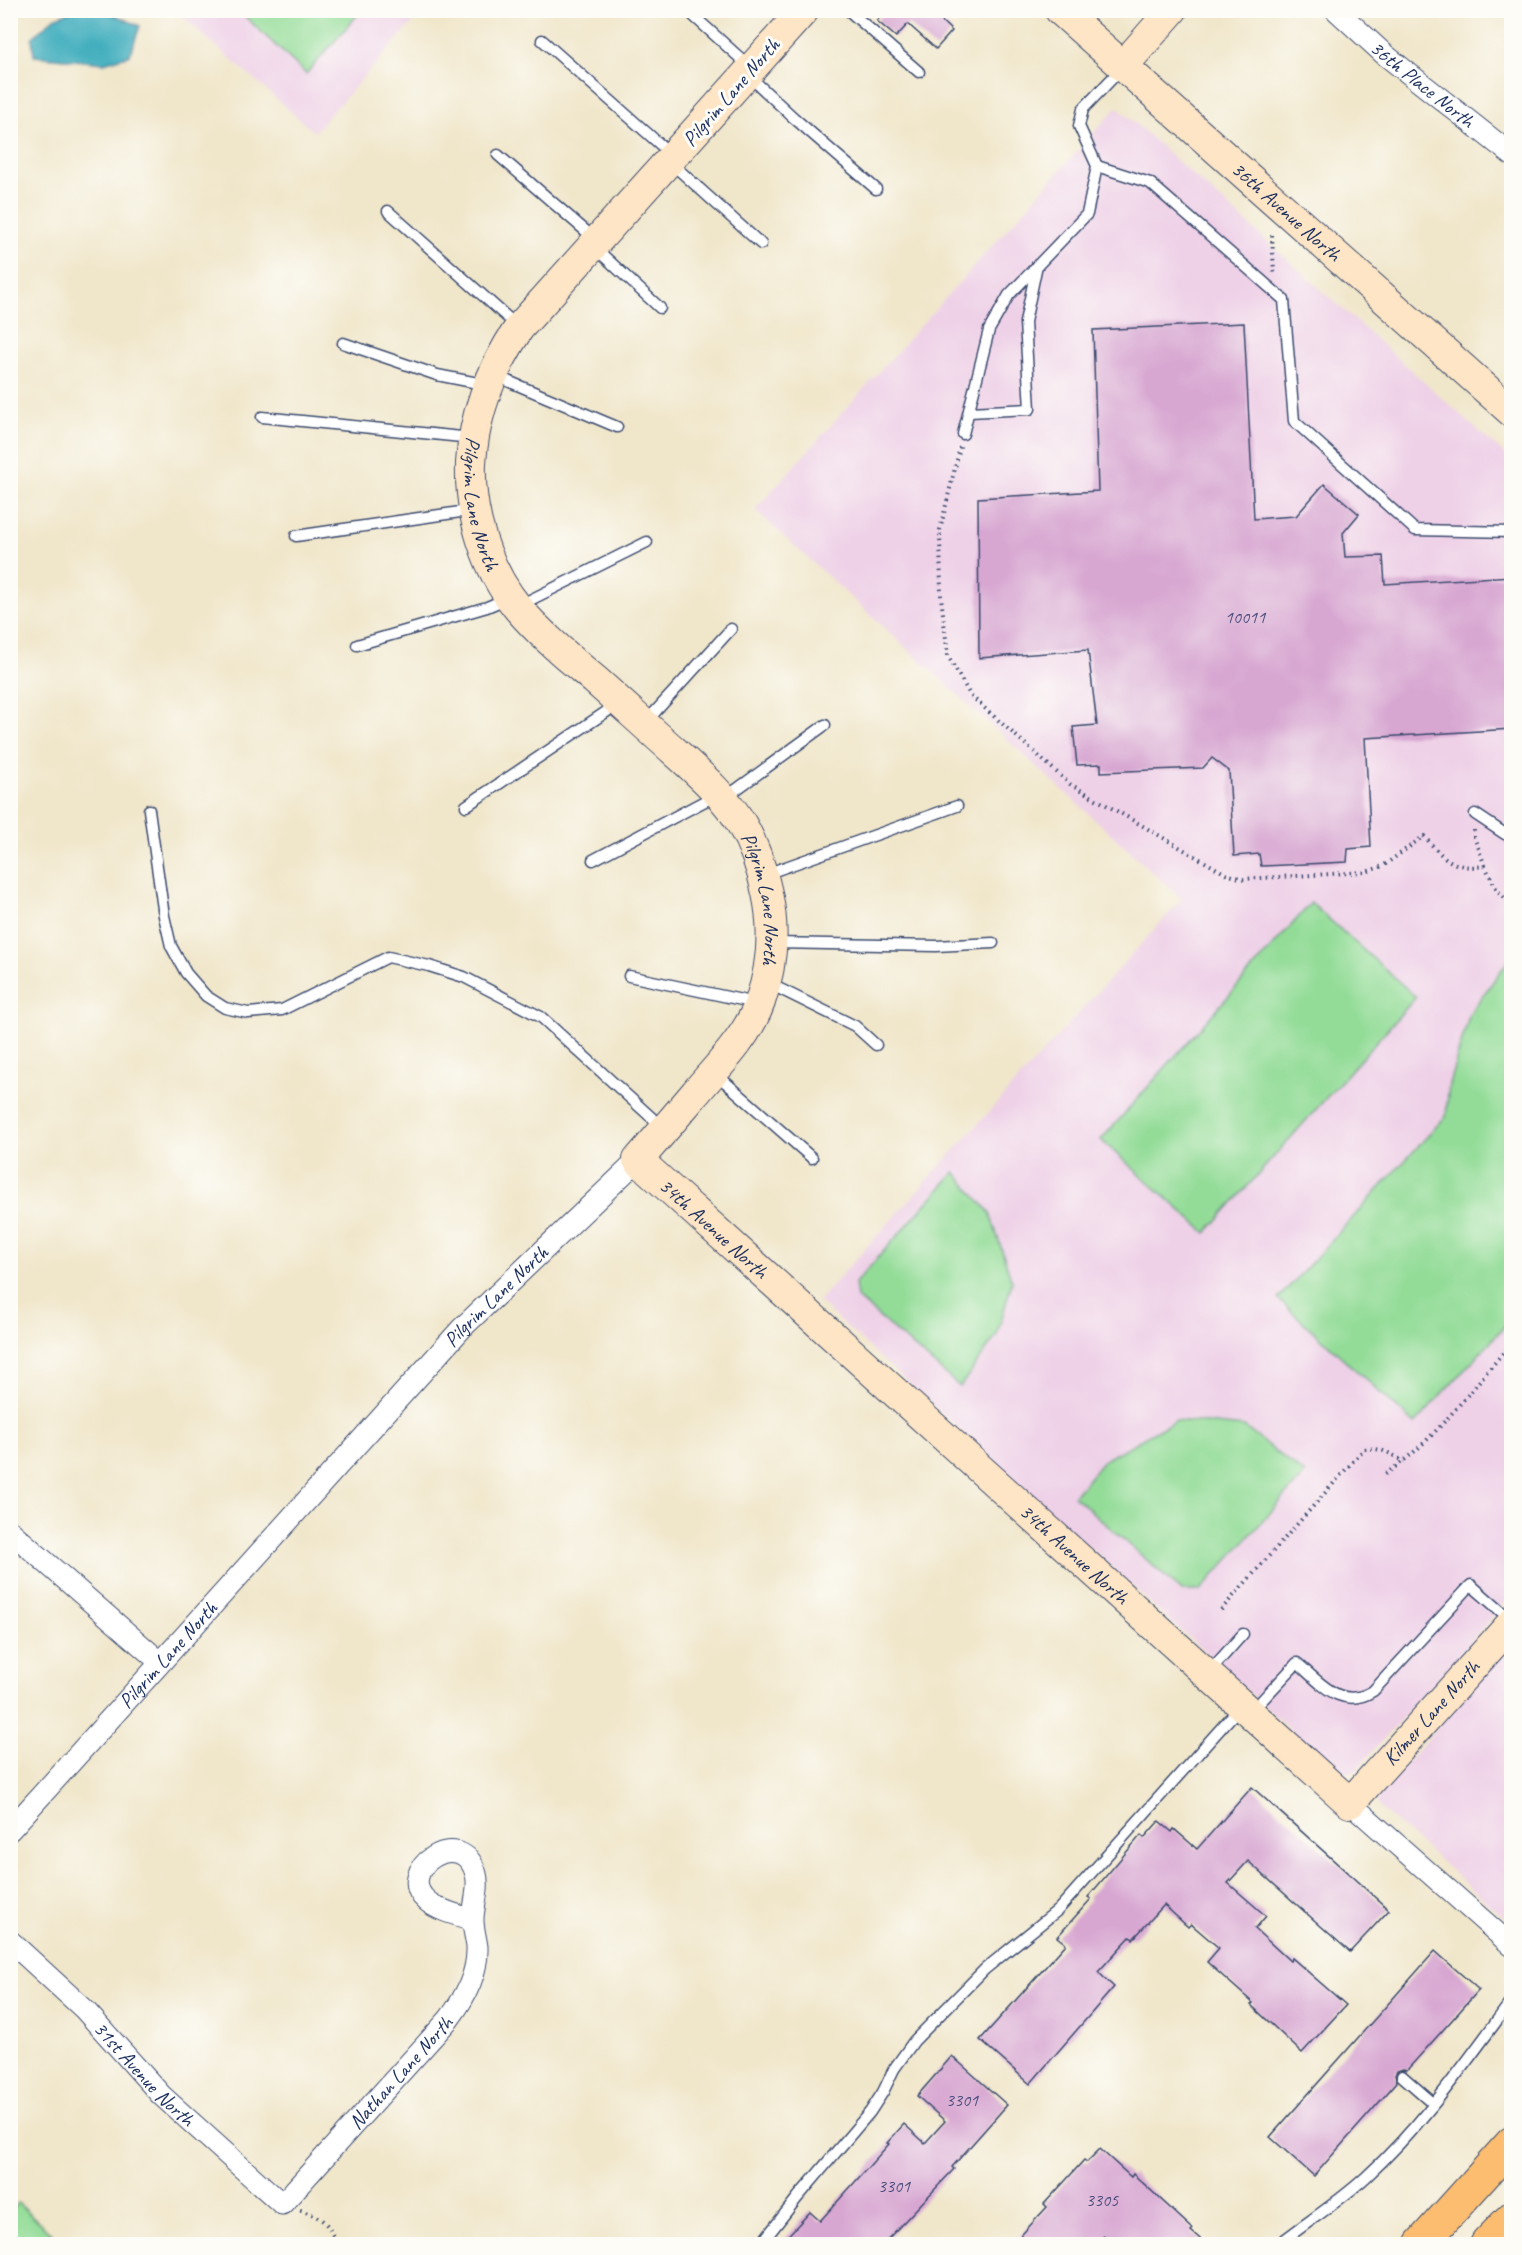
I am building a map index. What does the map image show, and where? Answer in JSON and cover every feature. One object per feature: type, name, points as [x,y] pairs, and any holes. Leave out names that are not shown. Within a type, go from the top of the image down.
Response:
[{"type":"highway","points":[[1421,2244],[1512,2143]]},
{"type":"highway","points":[[1487,2244],[1512,2218]]},
{"type":"street","name":"Pilgrim Lane North","points":[[10,1830],[462,1328],[638,1160],[739,1040],[762,993],[770,964],[772,923],[763,875],[751,842],[740,822],[721,797],[621,702],[548,640],[514,602],[493,568],[481,538],[470,482],[472,438],[478,411],[502,353],[519,328],[804,10]]},
{"type":"street","name":"36th Avenue North","points":[[1060,10],[1512,412]]},
{"type":"street","points":[[1123,66],[1172,10]]},
{"type":"street","name":"36th Place North","points":[[1336,10],[1384,54],[1512,155]]},
{"type":"street","name":"34th Avenue North","points":[[638,1160],[1350,1803],[1512,1946]]},
{"type":"street","points":[[10,1531],[160,1662]]},
{"type":"street","name":"Kilmer Lane North","points":[[1350,1803],[1512,1621]]},
{"type":"street","name":"Nathan Lane North","points":[[282,2204],[442,2028],[464,1999],[473,1977],[477,1949],[473,1920]]},
{"type":"street","name":"31st Avenue North","points":[[10,1941],[84,2009],[161,2095],[282,2204]]},
{"type":"lane","points":[[687,10],[794,118],[876,189]]},
{"type":"lane","points":[[848,10],[920,72]]},
{"type":"lane","points":[[542,40],[761,244]]},
{"type":"lane","points":[[963,434],[989,330],[1009,295],[1087,214],[1097,166],[1078,126],[1083,109],[1123,66]]},
{"type":"lane","points":[[498,155],[595,244],[660,308]]},
{"type":"lane","points":[[1097,166],[1150,183],[1284,300],[1294,422],[1414,530],[1512,532]]},
{"type":"lane","points":[[388,211],[519,328]]},
{"type":"lane","points":[[969,412],[1030,409],[1025,322],[1037,265]]},
{"type":"lane","points":[[343,343],[437,375],[490,380],[617,428]]},
{"type":"lane","points":[[262,417],[472,438]]},
{"type":"lane","points":[[296,536],[475,510]]},
{"type":"lane","points":[[357,645],[487,607],[514,602],[647,542]]},
{"type":"lane","points":[[644,724],[731,629]]},
{"type":"lane","points":[[466,806],[621,702]]},
{"type":"lane","points":[[593,860],[721,797],[825,725]]},
{"type":"lane","points":[[763,875],[957,806]]},
{"type":"lane","points":[[149,810],[164,916],[171,946],[186,973],[207,996],[225,1008],[248,1013],[282,1010],[388,957],[429,966],[464,977],[541,1017],[665,1129]]},
{"type":"lane","points":[[1475,814],[1505,834],[1512,833]]},
{"type":"lane","points":[[771,943],[936,946],[993,943]]},
{"type":"lane","points":[[629,976],[762,993],[855,1026],[876,1045]]},
{"type":"lane","points":[[713,1072],[812,1158]]},
{"type":"lane","points":[[761,2244],[798,2196],[870,2112],[894,2069],[914,2041],[986,1969],[1064,1904],[1246,1708],[1298,1663],[1337,1696],[1363,1697],[1373,1692],[1471,1585],[1512,1621]]},
{"type":"lane","points":[[1208,1674],[1243,1634]]},
{"type":"lane","points":[[1279,2244],[1365,2178],[1433,2103],[1512,2000]]},
{"type":"lane","points":[[1402,2076],[1433,2103]]},
{"type":"path","points":[[1272,235],[1275,291]]},
{"type":"path","points":[[963,434],[940,530],[941,597],[948,656],[970,695],[1070,784],[1226,874],[1243,879],[1366,872],[1383,866],[1424,836],[1443,857],[1455,864],[1471,868],[1485,866]]},
{"type":"path","points":[[1475,814],[1474,837],[1485,866],[1497,890],[1512,906]]},
{"type":"path","points":[[1385,1474],[1404,1462],[1440,1426],[1512,1343]]},
{"type":"path","points":[[1221,1610],[1364,1449],[1376,1448],[1389,1452],[1404,1462]]},
{"type":"path","points":[[282,2204],[316,2215],[328,2223],[337,2244]]},
{"type":"shaded area","points":[[176,11],[423,11],[314,132]]},
{"type":"shaded area","points":[[1117,107],[1511,460],[1511,1596],[1356,1770],[1346,1773],[1338,1773],[818,1301],[1182,899],[755,510]]},
{"type":"shaded area","points":[[1511,1644],[1511,1924],[1379,1807],[1377,1802],[1380,1793]]},
{"type":"green space","points":[[239,11],[361,11],[306,74]]},
{"type":"green space","points":[[1311,903],[1416,997],[1206,1233],[1101,1140]]},
{"type":"green space","points":[[1511,957],[1511,1319],[1415,1424],[1278,1299],[1446,1116],[1449,1084],[1470,1013]]},
{"type":"green space","points":[[955,1172],[990,1213],[1012,1282],[997,1335],[960,1387],[857,1298],[855,1283]]},
{"type":"green space","points":[[1176,1420],[1244,1427],[1305,1474],[1200,1591],[1182,1591],[1074,1496],[1104,1460]]},
{"type":"green space","points":[[18,2203],[63,2244],[11,2244],[11,2211]]},
{"type":"water","points":[[72,11],[105,11],[140,26],[130,55],[104,63],[34,56],[32,38],[54,18]]},
{"type":"building","points":[[886,10],[930,10],[952,31],[936,49],[908,24],[896,37],[877,21]]},
{"type":"building","points":[[1244,323],[1254,519],[1296,516],[1324,484],[1359,514],[1343,533],[1345,557],[1383,556],[1385,584],[1512,576],[1512,729],[1365,738],[1371,847],[1348,849],[1347,862],[1261,866],[1259,854],[1234,856],[1229,771],[1212,758],[1203,768],[1101,772],[1101,764],[1077,765],[1073,727],[1097,725],[1088,650],[979,658],[978,498],[1098,491],[1093,330]]},
{"type":"building","points":[[1252,1787],[1389,1910],[1350,1952],[1248,1861],[1228,1883],[1266,1916],[1255,1929],[1290,1961],[1292,1958],[1346,2005],[1302,2053],[1251,2005],[1253,2003],[1207,1962],[1219,1948],[1191,1924],[1188,1927],[1164,1905],[1098,1972],[1114,1987],[1030,2084],[980,2040],[1066,1944],[1057,1937],[1091,1899],[1088,1897],[1141,1835],[1144,1838],[1159,1821],[1172,1832],[1174,1829],[1197,1849]]},
{"type":"building","points":[[1435,1951],[1479,1990],[1407,2070],[1397,2071],[1395,2075],[1397,2082],[1314,2176],[1270,2137]]},
{"type":"building","points":[[952,2056],[1007,2105],[952,2167],[954,2169],[883,2244],[780,2244],[810,2212],[820,2221],[904,2124],[925,2143],[945,2121],[917,2096]]},
{"type":"building","points":[[1100,2149],[1131,2177],[1133,2174],[1193,2229],[1191,2231],[1206,2244],[1114,2244],[1104,2236],[1096,2244],[1013,2244],[1047,2207],[1044,2204],[1084,2160],[1087,2162]]}]
